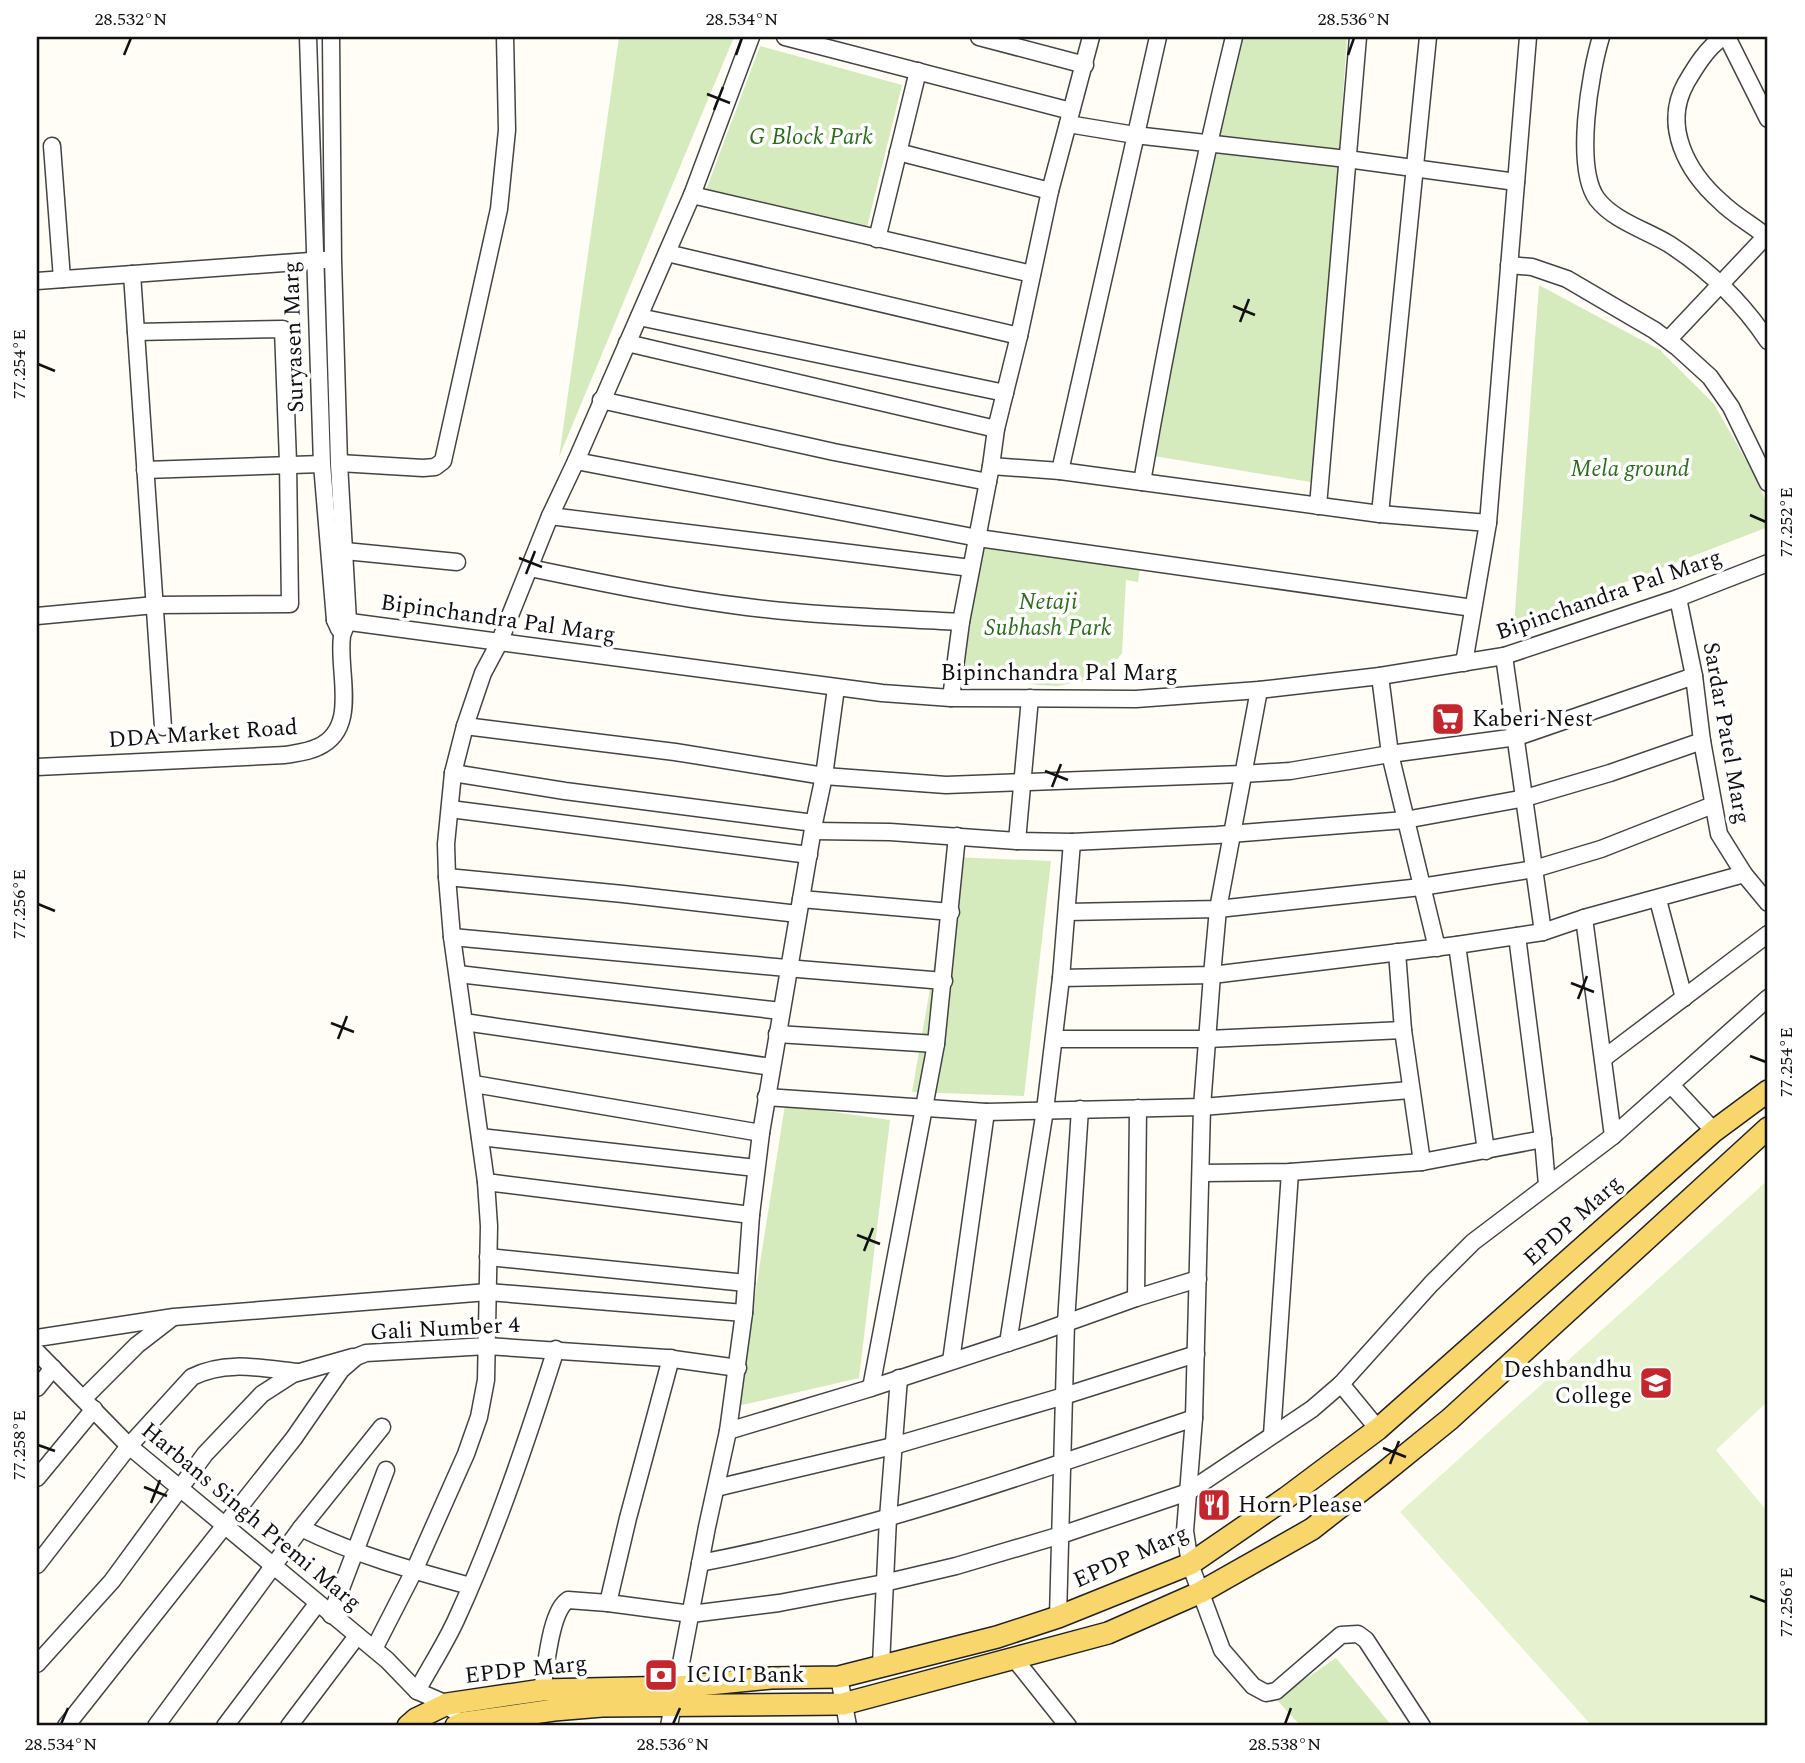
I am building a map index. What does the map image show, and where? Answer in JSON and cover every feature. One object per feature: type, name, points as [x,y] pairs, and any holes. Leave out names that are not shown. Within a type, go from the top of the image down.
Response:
[{"type":"main road","name":"EPDP Marg","points":[[408,1726],[447,1704],[542,1690],[674,1707],[771,1678],[839,1677],[997,1637],[1058,1617],[1190,1564],[1286,1498],[1378,1429],[1714,1131],[1768,1091]]},
{"type":"main road","name":"EPDP Marg","points":[[459,1724],[602,1706],[843,1704],[1108,1633],[1201,1592],[1312,1529],[1450,1419],[1768,1128]]},
{"type":"street","name":"Suryasen Marg","points":[[308,37],[321,464],[342,625]]},
{"type":"street","name":"Suryasen Marg","points":[[331,37],[333,260],[339,463],[345,551],[342,625]]},
{"type":"street","points":[[339,463],[424,468],[435,467],[443,461],[499,209],[508,130],[505,37]]},
{"type":"street","points":[[374,1649],[414,1570],[466,1454],[479,1417],[486,1380],[489,1226],[486,1181],[452,937],[447,877],[446,844],[453,773],[465,726],[484,673],[499,643],[550,516],[692,195],[751,37]]},
{"type":"street","points":[[785,37],[918,71],[1135,135],[1347,159],[1516,182]]},
{"type":"street","points":[[979,37],[1084,65]]},
{"type":"street","points":[[951,698],[961,622],[990,474],[996,429],[1050,191],[1091,37]]},
{"type":"street","points":[[1060,471],[1157,37]]},
{"type":"street","points":[[1142,482],[1159,383],[1208,143],[1234,37]]},
{"type":"street","points":[[1318,506],[1358,37]]},
{"type":"street","points":[[1381,514],[1428,37]]},
{"type":"street","points":[[1464,663],[1488,523],[1528,37]]},
{"type":"street","points":[[1601,37],[1593,63],[1587,113],[1586,164],[1589,183],[1598,199],[1615,215],[1668,243],[1722,284],[1753,319],[1768,341]]},
{"type":"street","points":[[1668,340],[1767,237],[1719,201],[1694,172],[1679,145],[1677,121],[1681,93],[1696,65],[1725,37],[1768,120]]},
{"type":"street","points":[[877,239],[918,71]]},
{"type":"street","points":[[52,146],[62,279]]},
{"type":"street","points":[[898,152],[1050,191]]},
{"type":"street","points":[[692,195],[1032,275]]},
{"type":"street","points":[[667,253],[1019,336]]},
{"type":"street","points":[[37,281],[333,260]]},
{"type":"street","points":[[1508,265],[1532,267],[1567,279],[1668,340],[1710,377],[1731,407],[1768,483]]},
{"type":"street","points":[[132,274],[163,727]]},
{"type":"street","points":[[639,317],[1005,393]]},
{"type":"street","points":[[37,616],[155,605],[290,604],[283,329],[136,332]]},
{"type":"street","points":[[626,342],[996,429]]},
{"type":"street","points":[[601,400],[834,452],[990,474],[1060,471],[1381,514],[1488,523]]},
{"type":"street","points":[[576,461],[978,538],[1473,608]]},
{"type":"street","points":[[145,470],[321,464]]},
{"type":"street","points":[[550,516],[971,568]]},
{"type":"street","points":[[345,551],[457,562]]},
{"type":"street","name":"Bipinchandra Pal Marg","points":[[342,625],[836,688],[951,698],[1136,699],[1259,690],[1380,676],[1504,656],[1678,598],[1768,563]]},
{"type":"street","points":[[530,568],[654,594],[747,607],[842,616],[961,622]]},
{"type":"street","name":"Sardar Patel Marg","points":[[1678,598],[1694,676],[1702,741],[1719,834],[1744,874],[1768,903]]},
{"type":"street","name":"DDA Market Road","points":[[37,767],[285,755],[318,747],[334,736],[341,724],[344,708],[342,625]]},
{"type":"street","points":[[1504,656],[1543,932]]},
{"type":"street","points":[[1380,676],[1390,754],[1437,948]]},
{"type":"street","points":[[465,726],[675,752],[824,776],[946,785],[1242,774],[1290,771],[1517,737],[1694,676]]},
{"type":"street","points":[[674,1707],[700,1563],[728,1431],[738,1368],[751,1215],[766,1097],[824,776],[836,688]]},
{"type":"street","points":[[1259,690],[1218,909],[1212,975],[1202,1107],[1194,1418],[1185,1531],[1190,1564],[1222,1650],[1253,1686],[1270,1693],[1276,1691],[1341,1635],[1358,1634],[1366,1640],[1422,1726]]},
{"type":"street","points":[[1017,841],[1030,698]]},
{"type":"street","points":[[453,773],[813,827],[1017,841],[1072,842],[1231,834],[1405,820],[1525,798],[1610,773],[1702,741]]},
{"type":"street","points":[[1067,912],[1218,909],[1421,887],[1534,869],[1601,849],[1713,805]]},
{"type":"street","points":[[450,809],[809,855]]},
{"type":"street","points":[[871,1388],[936,1044],[957,836]]},
{"type":"street","points":[[1008,1343],[1045,1110],[1072,842]]},
{"type":"street","points":[[1060,978],[1212,975],[1517,936],[1543,932],[1744,874]]},
{"type":"street","points":[[447,877],[637,895],[799,906],[951,912]]},
{"type":"street","points":[[1658,900],[1684,998]]},
{"type":"street","points":[[1584,918],[1613,1136]]},
{"type":"street","points":[[1604,1058],[1768,934]]},
{"type":"street","points":[[1517,936],[1547,1185]]},
{"type":"street","points":[[452,937],[944,981]]},
{"type":"street","points":[[1457,945],[1486,1151]]},
{"type":"street","points":[[1397,952],[1410,1090],[1422,1162]]},
{"type":"street","points":[[458,974],[780,1011]]},
{"type":"street","points":[[542,1690],[559,1608],[568,1600],[691,1614],[779,1603],[956,1566],[1061,1535],[1188,1492],[1312,1409],[1341,1384],[1459,1256],[1613,1136],[1768,998]]},
{"type":"street","points":[[464,1022],[771,1067]]},
{"type":"street","points":[[1054,1039],[1208,1039],[1404,1030]]},
{"type":"street","points":[[777,1034],[936,1044]]},
{"type":"street","points":[[474,1084],[761,1133]]},
{"type":"street","points":[[1671,1085],[1714,1131]]},
{"type":"street","points":[[766,1097],[986,1112],[1202,1107],[1410,1090]]},
{"type":"street","points":[[1136,1298],[1138,1108]]},
{"type":"street","points":[[1058,1617],[1066,1322],[1080,1109]]},
{"type":"street","points":[[951,1362],[986,1112]]},
{"type":"street","points":[[480,1137],[756,1168]]},
{"type":"street","points":[[1202,1172],[1290,1172],[1422,1162],[1543,1139]]},
{"type":"street","points":[[1272,1436],[1290,1172]]},
{"type":"street","points":[[486,1181],[751,1215]]},
{"type":"street","points":[[488,1256],[746,1283]]},
{"type":"street","points":[[728,1431],[871,1388],[1198,1279]]},
{"type":"street","points":[[37,1338],[174,1317],[488,1292],[744,1313]]},
{"type":"street","points":[[37,1478],[89,1404],[137,1345],[174,1317]]},
{"type":"street","name":"Gali Number 4","points":[[66,1726],[295,1438],[341,1370],[356,1357],[366,1353],[487,1346],[671,1358],[738,1368]]},
{"type":"street","points":[[417,1690],[456,1621],[511,1485],[556,1349]]},
{"type":"street","name":"Harbans Singh Premi Marg","points":[[37,1352],[129,1446],[180,1490],[227,1521],[273,1566],[374,1649],[417,1690],[447,1704]]},
{"type":"street","points":[[716,1488],[893,1446],[1196,1354]]},
{"type":"street","points":[[37,1664],[111,1581],[216,1440],[262,1394],[297,1372],[356,1357]]},
{"type":"street","points":[[608,1603],[671,1358]]},
{"type":"street","points":[[37,1564],[129,1446],[192,1377],[204,1371],[232,1366],[297,1372]]},
{"type":"street","points":[[37,1388],[53,1368]]},
{"type":"street","points":[[881,1665],[888,1518],[899,1378]]},
{"type":"street","points":[[1341,1384],[1378,1429]]},
{"type":"street","points":[[700,1563],[888,1518],[1194,1418]]},
{"type":"street","points":[[156,1726],[301,1528],[382,1427]]},
{"type":"street","points":[[331,1615],[386,1470]]},
{"type":"street","points":[[301,1528],[356,1553],[470,1586]]},
{"type":"street","points":[[225,1726],[317,1604]]},
{"type":"street","points":[[289,1726],[357,1636]]},
{"type":"street","points":[[1013,1657],[1068,1726]]},
{"type":"street","points":[[839,1677],[848,1726]]},
{"type":"street","points":[[447,1704],[459,1724]]},
{"type":"green space","points":[[619,37],[734,37],[559,457]]},
{"type":"green space","points":[[1240,37],[1347,37],[1316,483],[1142,454]]},
{"type":"green space","name":"G Block Park","points":[[760,46],[902,85],[867,227],[706,190]]},
{"type":"green space","name":"Mela ground","points":[[1539,285],[1660,350],[1714,404],[1755,476],[1768,506],[1768,527],[1514,625]]},
{"type":"green space","name":"Netaji Subhash Park","points":[[983,539],[988,548],[1005,543],[1141,559],[1138,582],[1126,580],[1122,653],[1108,672],[1089,680],[1058,686],[1014,680],[962,678]]},
{"type":"green space","points":[[953,857],[1051,861],[1024,1096],[912,1092]]},
{"type":"green space","points":[[785,1105],[890,1120],[859,1378],[725,1409],[754,1301]]},
{"type":"green space","name":"Deshbandhu College","points":[[1768,1180],[1768,1401],[1716,1450],[1768,1512],[1768,1726],[1592,1726],[1400,1512]]},
{"type":"green space","points":[[1336,1658],[1392,1726],[1301,1726],[1276,1699]]},
{"type":"place","name":"Kaberi Nest","points":[[1448,719]]},
{"type":"place","name":"Deshbandhu College","points":[[1656,1383]]},
{"type":"place","name":"Horn Please","points":[[1214,1505]]},
{"type":"place","name":"ICICI Bank","points":[[661,1675]]}]
